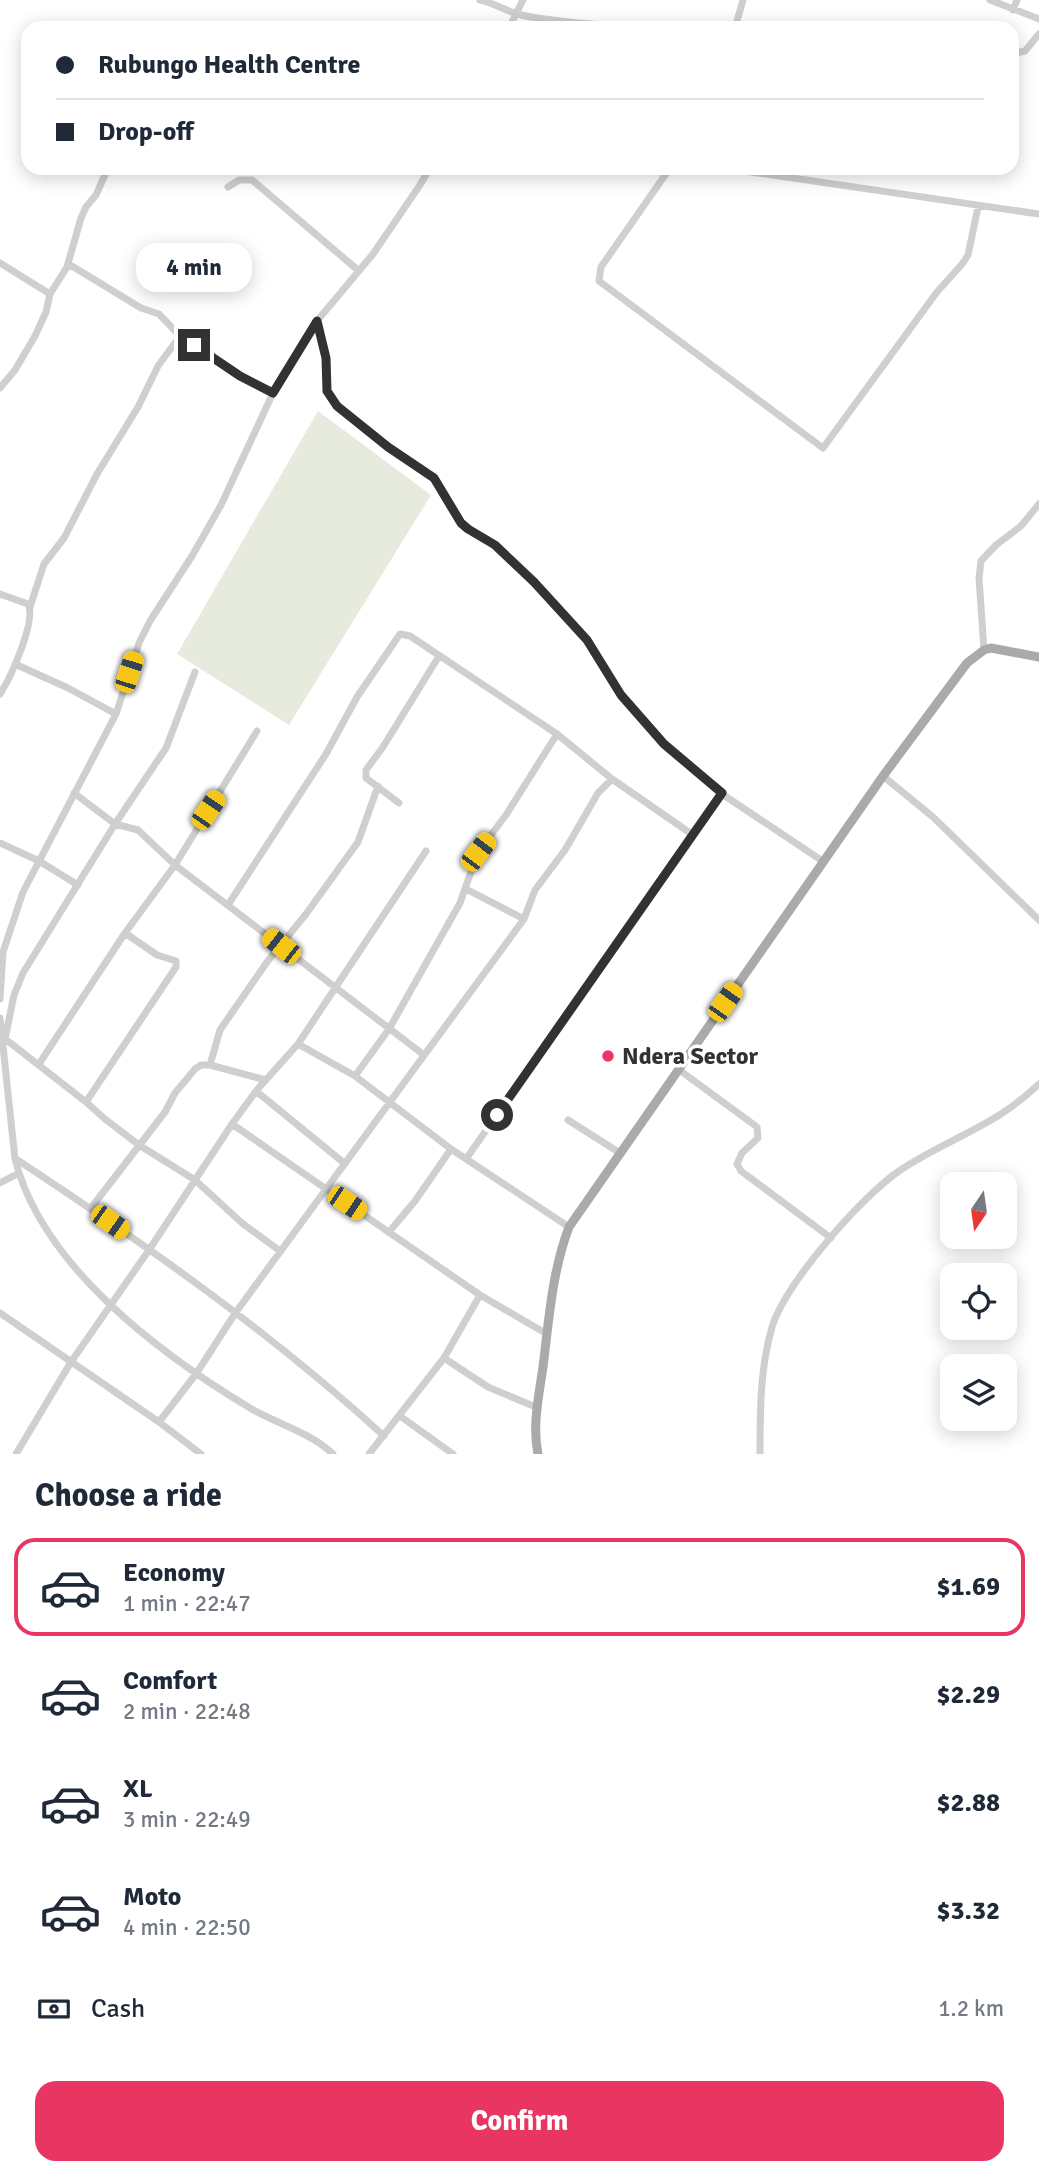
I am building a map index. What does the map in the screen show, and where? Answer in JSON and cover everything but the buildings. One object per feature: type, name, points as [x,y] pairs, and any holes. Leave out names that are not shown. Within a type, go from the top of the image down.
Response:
[{"type":"main road","points":[[538,1454],[538,1408],[553,1284],[559,1254],[569,1227],[883,776],[967,663],[984,650],[1004,650],[1039,657]]},
{"type":"street","points":[[480,0],[517,14],[554,21]]},
{"type":"street","points":[[513,21],[523,0]]},
{"type":"street","points":[[737,21],[743,0]]},
{"type":"street","points":[[990,0],[1039,19]]},
{"type":"street","points":[[1013,10],[1017,0]]},
{"type":"street","points":[[1019,52],[1025,51],[1039,34]]},
{"type":"street","points":[[0,388],[15,370],[35,337],[46,312],[50,294],[67,267],[81,218],[105,175]]},
{"type":"street","points":[[0,999],[4,952],[23,892],[116,714],[139,643],[150,621],[185,568],[221,505],[273,393],[317,321],[359,271],[426,175]]},
{"type":"street","points":[[665,175],[601,267],[599,281],[823,448],[937,292],[963,263],[968,255],[978,207]]},
{"type":"street","points":[[770,175],[1039,214]]},
{"type":"street","points":[[228,187],[239,180],[252,180],[359,271]]},
{"type":"street","points":[[0,263],[50,294]]},
{"type":"street","points":[[67,267],[78,267],[141,308],[159,314],[180,335],[240,376],[273,393]]},
{"type":"street","points":[[317,321],[326,358],[327,391],[337,406],[388,447],[434,478],[461,523],[495,545],[534,582],[587,640],[621,695],[664,744],[722,793],[824,862]]},
{"type":"street","points":[[0,694],[23,644],[30,607],[44,564],[60,545],[97,474],[138,407],[158,366],[180,335]]},
{"type":"street","points":[[984,650],[979,578],[981,561],[996,545],[1021,526],[1039,504]]},
{"type":"street","points":[[0,594],[30,607]]},
{"type":"street","points":[[228,905],[326,754],[357,697],[400,634],[410,635],[557,734],[612,779],[693,835]]},
{"type":"street","points":[[399,803],[366,778],[366,770],[439,656]]},
{"type":"street","points":[[15,664],[116,714]]},
{"type":"street","points":[[3,1037],[23,973],[115,824],[166,748],[195,671]]},
{"type":"street","points":[[39,1064],[125,933],[175,865],[257,731]]},
{"type":"street","points":[[355,1076],[389,1029],[460,903],[478,852],[506,815],[557,734]]},
{"type":"street","points":[[883,776],[933,817],[1039,920]]},
{"type":"street","points":[[159,1422],[197,1374],[236,1312],[524,919],[535,890],[565,850],[597,793],[612,779]]},
{"type":"street","points":[[210,1065],[220,1030],[358,842],[378,786]]},
{"type":"street","points":[[74,793],[115,824],[138,830],[175,865],[424,1055]]},
{"type":"street","points":[[466,1159],[722,793]]},
{"type":"street","points":[[0,843],[39,861],[78,885]]},
{"type":"street","points":[[16,1454],[71,1362],[232,1124],[256,1091],[298,1044],[426,851]]},
{"type":"street","points":[[466,889],[524,919]]},
{"type":"street","points":[[86,1102],[176,967],[176,961],[157,955],[125,933]]},
{"type":"street","points":[[0,1018],[15,1158],[19,1173],[31,1200],[65,1257],[109,1305],[197,1374],[265,1416],[310,1437],[333,1454]]},
{"type":"street","points":[[3,1037],[139,1145],[195,1180],[242,1223],[280,1251]]},
{"type":"street","points":[[298,1044],[355,1076],[451,1149],[569,1227]]},
{"type":"street","points":[[91,1208],[195,1069],[201,1065],[210,1065],[266,1080]]},
{"type":"street","points":[[678,1069],[757,1127],[758,1138],[742,1153],[737,1164],[741,1171],[831,1238]]},
{"type":"street","points":[[760,1454],[764,1363],[773,1324],[792,1289],[861,1203],[889,1178],[940,1146],[1003,1113],[1039,1084]]},
{"type":"street","points":[[256,1091],[344,1163]]},
{"type":"street","points":[[568,1121],[620,1153]]},
{"type":"street","points":[[232,1124],[480,1295],[547,1334]]},
{"type":"street","points":[[389,1232],[415,1201],[451,1149]]},
{"type":"street","points":[[15,1158],[183,1272],[323,1380],[384,1436]]},
{"type":"street","points":[[0,1183],[19,1173]]},
{"type":"street","points":[[369,1454],[444,1359],[480,1295]]},
{"type":"street","points":[[0,1313],[201,1454]]},
{"type":"street","points":[[444,1359],[488,1387],[538,1408]]},
{"type":"street","points":[[400,1416],[453,1454]]},
{"type":"shaded area","points":[[318,411],[431,495],[289,725],[177,654]]},
{"type":"place","name":"Ndera Sector","points":[[608,1056]]},
{"type":"route","points":[[194,345],[240,376],[273,393],[317,321],[326,358],[327,391],[337,406],[388,447],[434,478],[461,523],[495,545],[534,582],[587,640],[612,683],[664,744],[722,793],[497,1115]]}]
